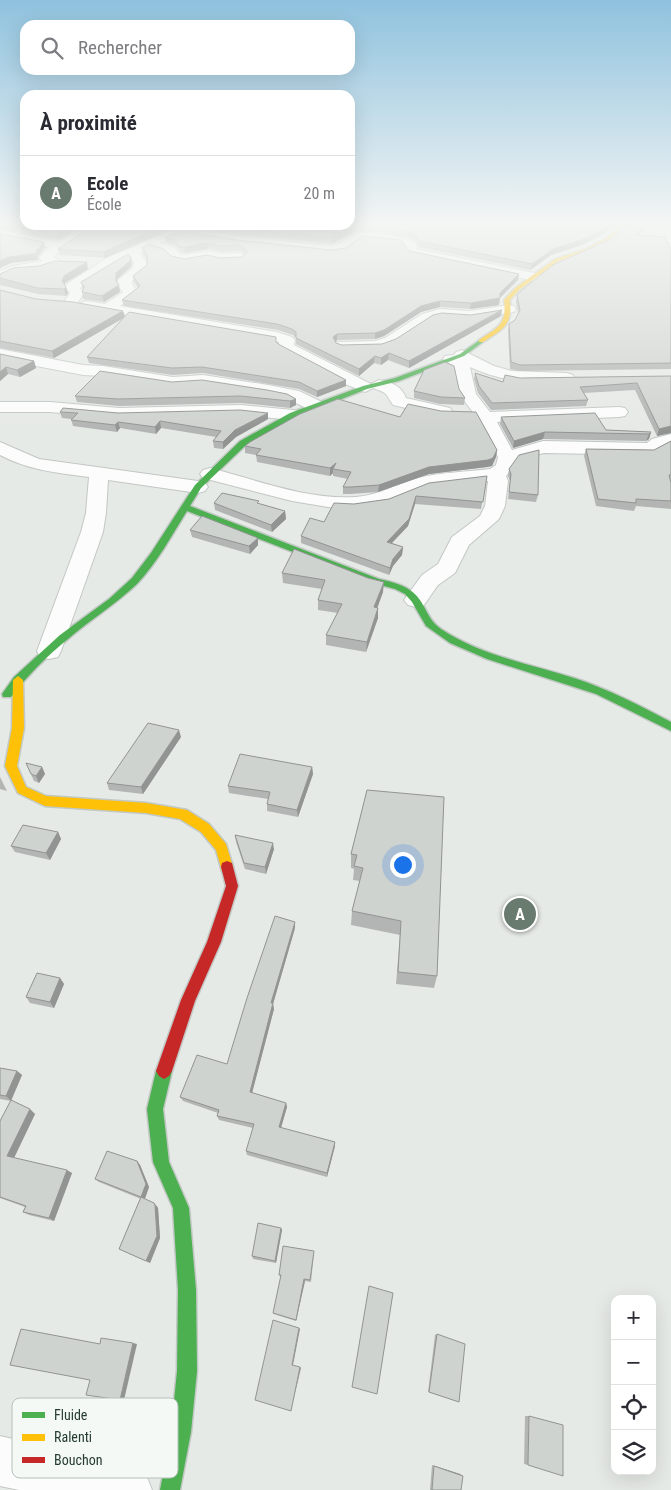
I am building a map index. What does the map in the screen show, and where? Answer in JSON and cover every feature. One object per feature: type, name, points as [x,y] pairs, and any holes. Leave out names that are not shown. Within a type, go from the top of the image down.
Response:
[{"type":"street","points":[[76,292],[77,293],[65,302],[282,338],[287,340],[286,347],[346,379],[372,386],[390,388],[397,393],[399,402],[411,406],[456,414],[619,412]]},
{"type":"street","points":[[106,309],[131,292]]},
{"type":"street","points":[[0,703],[18,680],[49,651],[86,618],[112,601],[135,580],[155,554],[204,481],[243,443],[292,415],[456,357],[507,322],[510,315],[507,300],[515,292]]},
{"type":"street","points":[[342,345],[377,346],[425,320],[426,316],[440,313],[470,315],[508,309]]},
{"type":"street","points":[[0,354],[83,370],[103,371],[173,382],[197,380],[268,390],[293,395],[316,406]]},
{"type":"street","points":[[456,357],[504,376],[581,378]]},
{"type":"street","points":[[416,600],[430,580],[447,568],[460,542],[489,519],[495,506],[501,466],[483,414],[468,396],[464,368],[456,357]]},
{"type":"street","points":[[0,407],[50,407],[119,413],[241,410],[292,415]]},
{"type":"street","points":[[0,448],[23,460],[37,464],[98,472],[204,481],[341,504],[374,501],[397,495],[417,484],[501,466],[543,446],[652,449],[658,443],[671,439]]},
{"type":"street","points":[[49,651],[92,532],[98,472]]},
{"type":"street","points":[[186,507],[283,546],[403,588],[416,600],[422,615],[435,630],[466,647],[590,687],[623,700],[671,727]]},
{"type":"street","points":[[18,680],[18,728],[11,766],[22,790],[45,801],[146,808],[183,814],[205,828],[222,848],[232,886],[214,942],[188,1000],[168,1056],[155,1110],[161,1162],[181,1208],[187,1290],[187,1371],[178,1448]]},
{"type":"street","points":[[74,1478],[127,1490]]},
{"type":"building","points":[[0,292],[36,299],[73,302],[123,311],[52,351],[0,341]]},
{"type":"building","points":[[82,292],[109,292],[102,296]]},
{"type":"building","points":[[133,292],[501,292],[500,298],[471,303],[440,301],[421,306],[384,330],[375,333],[337,334],[333,337],[336,343],[342,345],[382,344],[396,339],[433,315],[442,313],[471,315],[502,310],[409,361],[389,353],[381,358],[375,356],[359,369],[296,338],[296,332],[292,329],[277,324],[122,300]]},
{"type":"building","points":[[520,292],[671,292],[671,363],[520,365],[511,362],[509,324],[515,320],[520,310],[517,295]]},
{"type":"building","points":[[129,312],[276,337],[276,342],[280,345],[346,380],[317,391],[299,382],[202,367],[172,368],[87,357]]},
{"type":"building","points":[[0,354],[34,361],[17,370],[6,367],[0,372]]},
{"type":"building","points":[[445,362],[454,366],[459,389],[465,398],[441,397],[414,391],[424,370]]},
{"type":"building","points":[[100,371],[172,382],[202,380],[287,394],[296,399],[290,401],[240,396],[118,399],[75,396]]},
{"type":"building","points":[[475,373],[503,382],[505,375],[520,378],[671,376],[671,426],[659,429],[637,383],[580,387],[588,400],[492,403],[479,386]]},
{"type":"building","points":[[338,399],[400,417],[408,404],[441,411],[476,412],[497,450],[493,458],[488,460],[429,467],[379,485],[343,487],[351,472],[333,469],[336,463],[330,468],[256,455],[261,449],[245,446],[300,414]]},
{"type":"building","points":[[63,408],[118,413],[240,410],[268,413],[235,430],[223,442],[213,441],[221,431],[160,421],[155,427],[118,422],[115,425],[71,420],[78,413],[60,412]]},
{"type":"building","points":[[595,413],[606,430],[651,432],[649,434],[545,432],[514,441],[501,417]]},
{"type":"building","points":[[671,441],[671,475],[669,475],[671,501],[636,499],[636,503],[598,499],[586,449],[654,450]]},
{"type":"building","points":[[539,450],[538,495],[509,492],[511,474],[509,469],[519,455]]},
{"type":"building","points":[[487,476],[483,502],[416,496],[409,519],[387,542],[403,547],[393,559],[390,568],[301,536],[310,518],[324,522],[334,503],[354,504],[389,499],[429,483]]},
{"type":"building","points":[[222,493],[259,501],[257,503],[285,511],[271,525],[214,503]]},
{"type":"building","points":[[202,516],[258,538],[249,546],[190,530]]},
{"type":"building","points":[[294,549],[368,578],[384,582],[374,607],[378,608],[367,642],[326,635],[342,604],[318,600],[325,580],[282,573]]},
{"type":"building","points":[[148,723],[179,730],[141,787],[107,783]]},
{"type":"building","points":[[240,754],[312,767],[297,810],[267,804],[270,792],[228,786]]},
{"type":"building","points":[[26,763],[42,767],[36,776],[31,774]]},
{"type":"building","points":[[367,790],[444,797],[437,976],[398,972],[401,921],[352,911],[363,868],[354,866],[357,855],[351,854]]},
{"type":"building","points":[[23,825],[58,832],[46,853],[11,846]]},
{"type":"building","points":[[235,835],[273,843],[265,867],[244,863]]},
{"type":"building","points":[[275,916],[295,922],[271,1003],[273,1003],[250,1092],[286,1103],[279,1127],[335,1142],[327,1173],[246,1151],[254,1124],[217,1116],[219,1110],[180,1097],[197,1055],[227,1064]]},
{"type":"building","points":[[37,973],[60,978],[50,1002],[26,997]]},
{"type":"building","points":[[0,1068],[17,1071],[6,1096],[0,1095]]},
{"type":"building","points":[[11,1100],[30,1109],[7,1156],[67,1170],[49,1218],[23,1212],[26,1206],[0,1197],[0,1121]]},
{"type":"building","points":[[107,1151],[137,1161],[146,1184],[141,1197],[95,1179]]},
{"type":"building","points":[[141,1197],[155,1205],[157,1236],[146,1261],[119,1249]]},
{"type":"building","points":[[258,1223],[281,1228],[275,1261],[252,1256]]},
{"type":"building","points":[[283,1246],[314,1251],[310,1280],[304,1279],[296,1320],[273,1313],[281,1275],[279,1275]]},
{"type":"building","points":[[369,1286],[393,1293],[377,1394],[352,1387]]},
{"type":"building","points":[[273,1320],[299,1328],[292,1365],[300,1367],[291,1411],[255,1400]]},
{"type":"building","points":[[21,1329],[100,1344],[101,1338],[133,1343],[120,1398],[86,1395],[90,1380],[10,1365]]},
{"type":"building","points":[[437,1334],[465,1344],[459,1402],[429,1392]]},
{"type":"building","points":[[529,1416],[563,1425],[563,1476],[528,1465]]},
{"type":"building","points":[[434,1466],[463,1476],[461,1490],[432,1490]]},
{"type":"traffic: fast","points":[[7,694],[18,680],[64,637],[112,601],[135,580],[155,554],[198,487],[243,443],[293,415],[365,387],[397,380],[462,355],[481,341]]},
{"type":"traffic: fast","points":[[185,507],[376,581],[403,589],[416,600],[426,620],[433,628],[453,640],[471,649],[510,663],[600,691],[631,705],[671,727]]},
{"type":"traffic: fast","points":[[164,1071],[155,1109],[161,1162],[181,1208],[187,1290],[187,1371],[178,1448]]},
{"type":"traffic: fast","points":[[170,1490],[172,1478]]},
{"type":"traffic: slow","points":[[481,341],[499,329],[506,321],[508,316],[507,300],[515,292]]},
{"type":"traffic: slow","points":[[18,680],[18,728],[11,766],[22,790],[45,801],[146,808],[183,814],[205,828],[222,848],[227,867]]},
{"type":"traffic: jam","points":[[164,1071],[188,1000],[214,942],[232,886],[227,867]]},
{"type":"place","name":"Ecole","points":[[520,914]]}]
